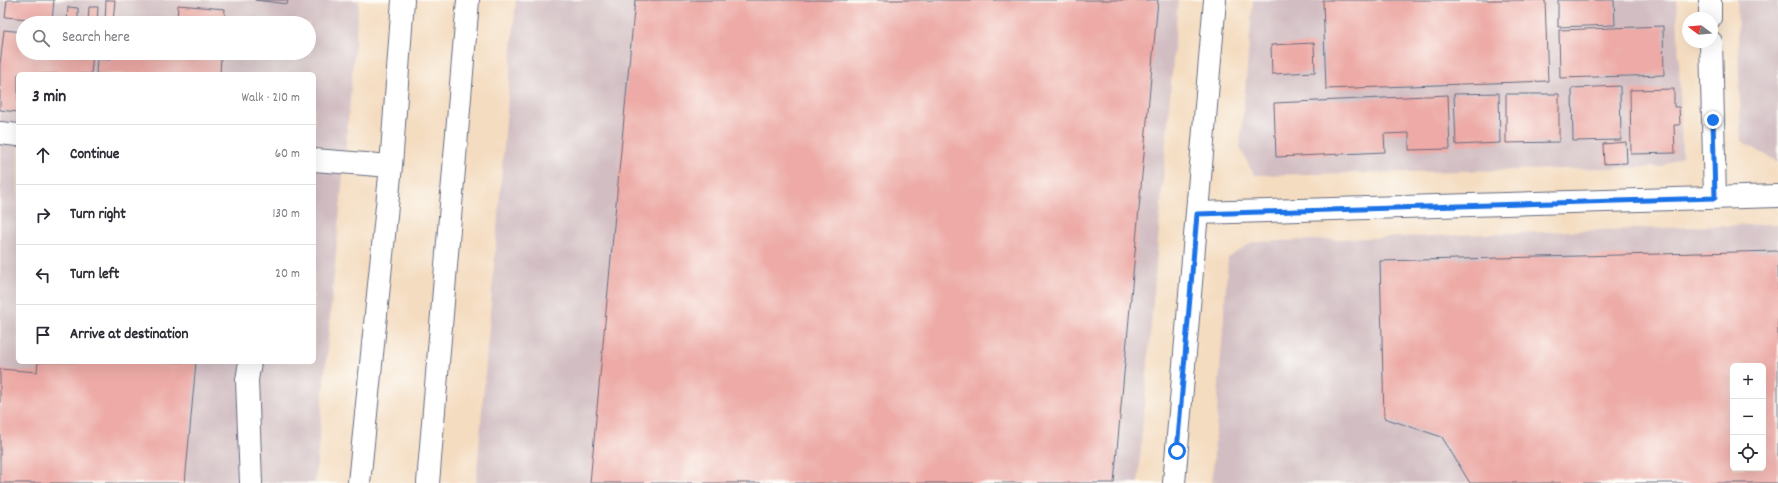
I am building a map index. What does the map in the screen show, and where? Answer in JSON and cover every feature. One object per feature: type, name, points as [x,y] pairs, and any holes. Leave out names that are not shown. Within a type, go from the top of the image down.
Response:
[{"type":"street","points":[[359,483],[391,166],[403,0]]},
{"type":"street","points":[[428,483],[468,0]]},
{"type":"street","points":[[1174,483],[1215,0]]},
{"type":"street","points":[[1710,0],[1710,12]]},
{"type":"street","points":[[1711,48],[1715,198]]},
{"type":"street","points":[[0,133],[16,135]]},
{"type":"street","points":[[316,160],[391,166]]},
{"type":"street","points":[[1197,214],[1778,196]]},
{"type":"street","points":[[250,364],[247,380],[251,483]]},
{"type":"shaded area","points":[[0,0],[359,0],[315,483],[0,483]]},
{"type":"shaded area","points":[[516,0],[1178,0],[1138,483],[476,483]]},
{"type":"shaded area","points":[[1253,0],[1677,0],[1682,156],[1661,167],[1254,175],[1240,148]]},
{"type":"shaded area","points":[[1737,0],[1778,0],[1778,162],[1741,141]]},
{"type":"shaded area","points":[[1778,224],[1778,483],[1212,483],[1228,258],[1252,242]]},
{"type":"building","points":[[7,0],[54,0],[52,16],[5,17]]},
{"type":"building","points":[[106,0],[115,0],[114,16],[105,16]]},
{"type":"building","points":[[255,0],[288,0],[287,4]]},
{"type":"building","points":[[635,0],[1158,0],[1114,483],[590,483]]},
{"type":"building","points":[[1323,0],[1545,0],[1548,81],[1326,89]]},
{"type":"building","points":[[1558,0],[1614,0],[1615,25],[1558,27]]},
{"type":"building","points":[[178,5],[225,9],[224,16],[177,16]]},
{"type":"building","points":[[68,7],[78,8],[78,16],[67,16]]},
{"type":"building","points":[[89,7],[98,7],[97,16],[88,16]]},
{"type":"building","points":[[1663,26],[1664,75],[1560,78],[1559,30]]},
{"type":"building","points":[[4,30],[16,31],[16,60],[92,60],[91,72],[16,72],[16,112],[0,110],[0,64]]},
{"type":"building","points":[[1314,43],[1315,72],[1272,74],[1271,45]]},
{"type":"building","points":[[97,60],[221,60],[220,72],[96,72]]},
{"type":"building","points":[[1620,86],[1621,140],[1573,141],[1572,88]]},
{"type":"building","points":[[1674,89],[1674,107],[1679,107],[1680,125],[1674,125],[1675,153],[1631,154],[1630,90]]},
{"type":"building","points":[[1499,93],[1500,143],[1456,145],[1454,94]]},
{"type":"building","points":[[1506,94],[1559,94],[1559,142],[1506,143]]},
{"type":"building","points":[[1448,95],[1450,149],[1409,150],[1409,133],[1384,134],[1385,152],[1276,157],[1274,103]]},
{"type":"building","points":[[1626,142],[1627,163],[1604,164],[1603,144]]},
{"type":"building","points":[[1778,251],[1778,483],[1470,483],[1442,437],[1384,418],[1380,261]]},
{"type":"building","points":[[38,364],[196,364],[185,483],[0,483],[0,369],[37,372]]},
{"type":"route","points":[[1177,451],[1197,214],[1715,198],[1713,120]]}]
